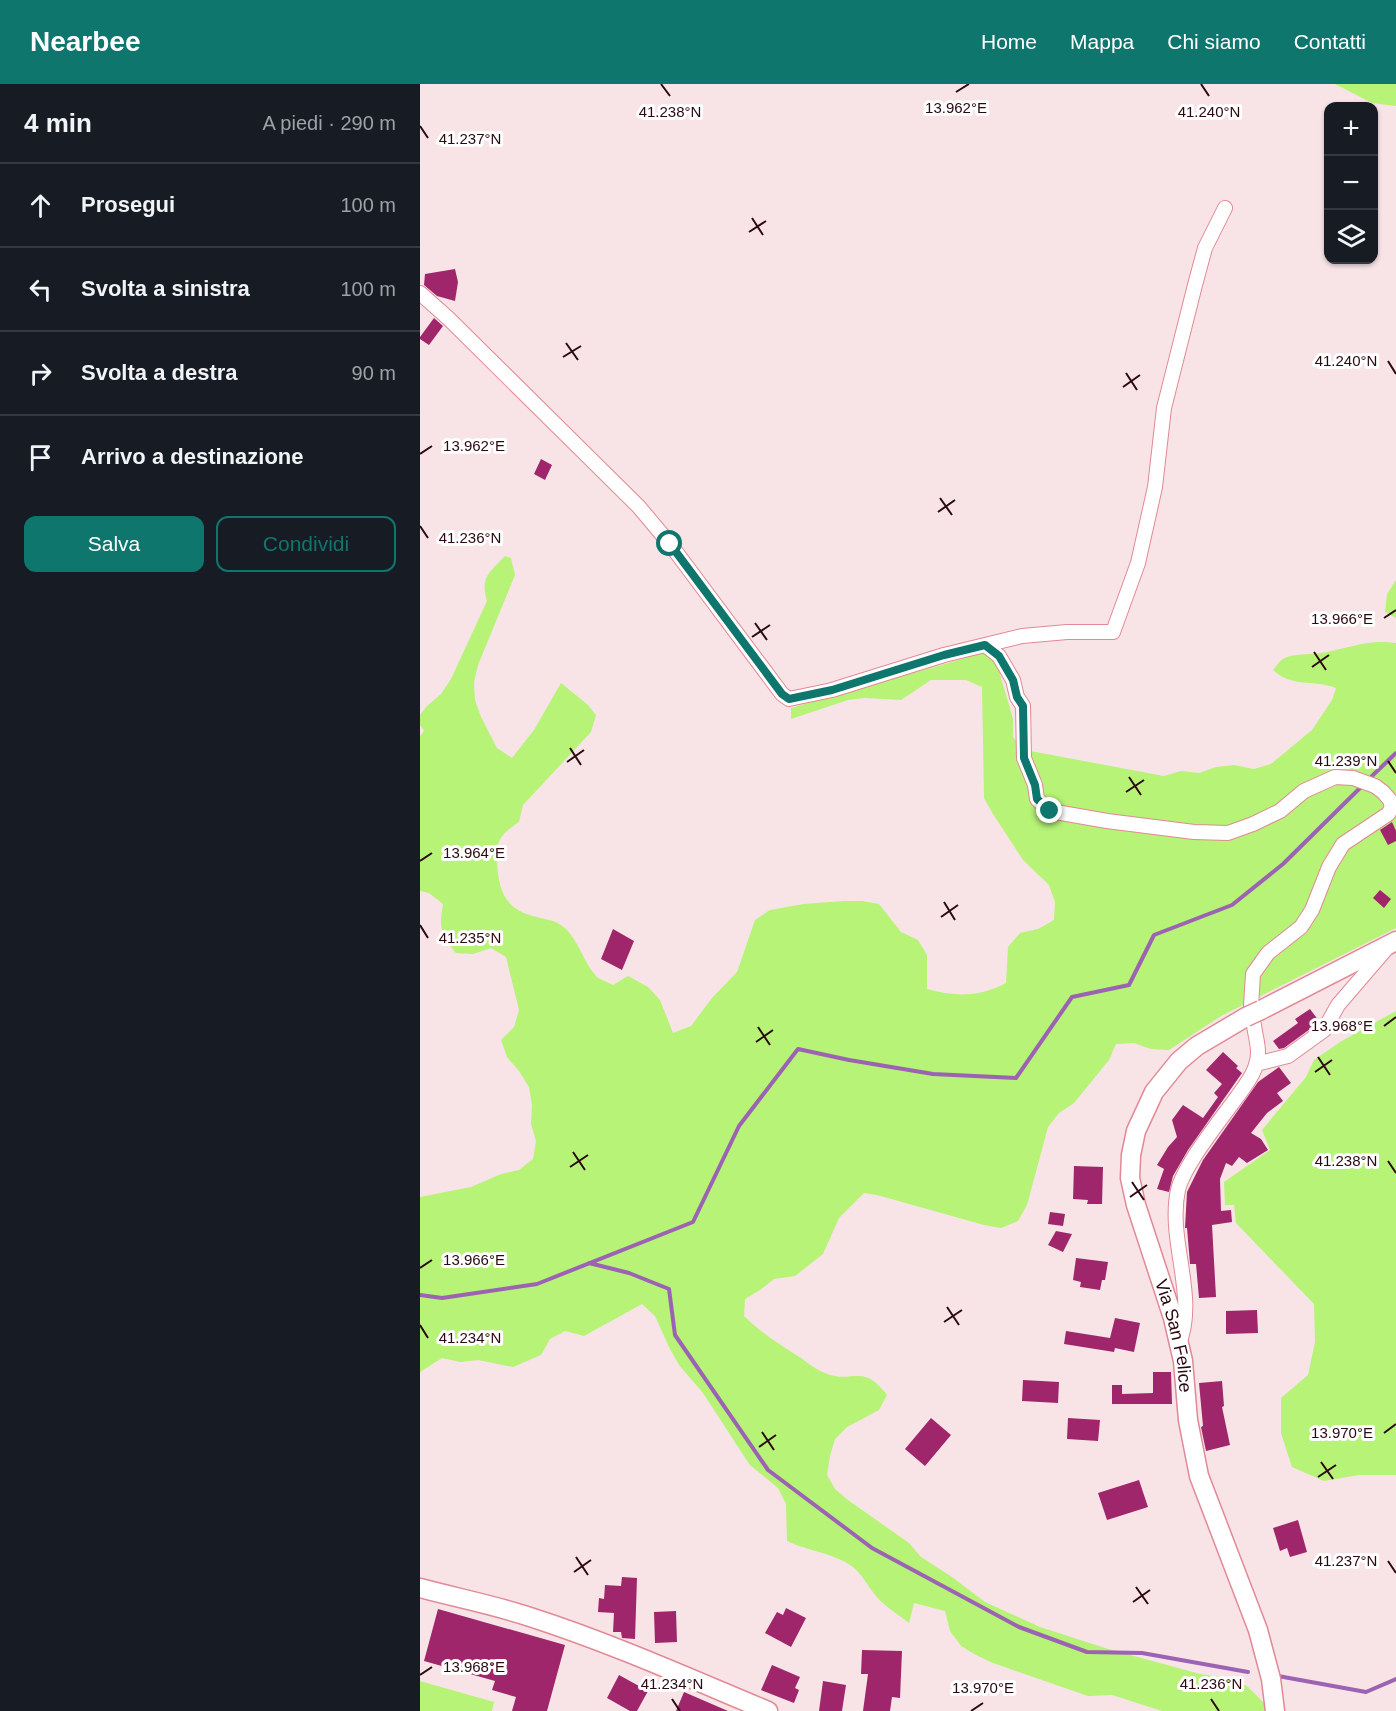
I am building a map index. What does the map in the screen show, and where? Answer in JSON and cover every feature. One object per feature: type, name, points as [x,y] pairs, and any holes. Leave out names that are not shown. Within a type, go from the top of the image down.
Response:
[{"type":"street","points":[[420,293],[473,342],[639,507],[670,544],[782,694],[789,699],[832,690],[944,655],[1022,636],[1067,632],[1113,632],[1138,563],[1155,487],[1164,408],[1195,285],[1205,248],[1225,208]]},
{"type":"street","points":[[985,645],[999,656],[1013,680],[1017,697],[1023,706],[1024,758],[1035,785],[1037,799],[1050,811],[1194,832],[1228,833],[1280,811],[1304,791],[1335,777],[1353,778],[1375,786],[1390,800],[1392,808],[1388,814],[1343,844],[1329,867],[1312,910],[1301,927],[1268,953],[1253,974],[1253,1014],[1258,1052],[1253,1074],[1188,1168],[1179,1188],[1176,1212],[1185,1310],[1184,1330],[1179,1344]]},
{"type":"street","points":[[1256,1064],[1288,1056],[1324,1030],[1338,1005],[1394,942]]},
{"type":"street","name":"Via San Felice","points":[[1275,1711],[1272,1678],[1258,1630],[1199,1476],[1188,1420],[1183,1361],[1170,1310],[1136,1205],[1130,1178],[1131,1155],[1136,1131],[1154,1092],[1179,1061],[1197,1046],[1253,1014],[1394,942]]},
{"type":"street","points":[[420,1588],[529,1616],[563,1628],[625,1650],[768,1711]]},
{"type":"green space","points":[[1335,84],[1396,84],[1396,106],[1370,102]]},
{"type":"green space","points":[[505,556],[511,558],[515,575],[478,665],[474,682],[475,700],[497,748],[512,758],[534,730],[561,683],[588,705],[596,715],[591,732],[523,805],[519,822],[500,839],[497,855],[502,891],[511,905],[518,910],[555,922],[566,929],[598,977],[613,985],[628,976],[648,987],[660,1000],[673,1033],[691,1026],[712,998],[737,972],[755,920],[770,910],[804,904],[844,901],[879,904],[901,932],[918,940],[927,955],[927,989],[957,994],[987,991],[1006,983],[1008,947],[1020,933],[1038,929],[1054,920],[1055,902],[1049,885],[1023,860],[984,798],[982,687],[966,680],[931,680],[901,700],[865,698],[848,700],[791,719],[791,708],[983,653],[997,664],[1013,719],[1013,737],[1025,750],[1164,776],[1181,771],[1199,773],[1216,767],[1234,765],[1254,769],[1271,764],[1312,730],[1332,700],[1336,688],[1280,676],[1273,670],[1280,661],[1292,656],[1321,653],[1366,643],[1396,643],[1396,928],[1221,1016],[1169,1050],[1151,1049],[1134,1043],[1116,1044],[1109,1060],[1074,1103],[1059,1113],[1048,1127],[1027,1205],[1018,1221],[1001,1228],[984,1225],[864,1193],[839,1218],[823,1254],[795,1276],[774,1279],[745,1299],[744,1316],[764,1333],[812,1366],[835,1376],[857,1376],[871,1379],[887,1395],[879,1410],[847,1427],[835,1439],[827,1475],[835,1489],[848,1500],[909,1543],[921,1557],[985,1602],[1040,1627],[1105,1648],[1200,1674],[1233,1679],[1247,1686],[1264,1703],[1265,1711],[1162,1711],[1112,1695],[1088,1696],[976,1655],[961,1646],[950,1631],[945,1611],[914,1603],[909,1623],[887,1607],[860,1574],[846,1562],[787,1541],[786,1504],[778,1488],[750,1465],[703,1393],[679,1365],[655,1316],[642,1304],[584,1336],[565,1331],[550,1339],[541,1355],[513,1367],[478,1360],[460,1362],[442,1358],[420,1372],[420,1197],[471,1187],[501,1174],[519,1170],[533,1159],[536,1141],[531,1124],[532,1105],[529,1087],[507,1057],[501,1040],[514,1027],[519,1010],[506,957],[491,948],[473,954],[456,953],[442,931],[443,904],[429,893],[420,891],[420,736],[424,731],[420,725],[420,715],[441,694],[451,679],[487,601],[485,581],[487,576]]},
{"type":"green space","points":[[1396,580],[1396,618],[1385,612],[1387,594]]},
{"type":"green space","points":[[1396,1011],[1396,1475],[1359,1475],[1324,1481],[1292,1467],[1281,1433],[1281,1398],[1308,1375],[1315,1342],[1314,1304],[1236,1223],[1234,1205],[1225,1205],[1224,1182],[1270,1150],[1262,1130],[1306,1077],[1314,1060],[1340,1042]]},
{"type":"green space","points":[[420,1681],[494,1702],[492,1711],[420,1711]]},
{"type":"building","points":[[455,269],[458,282],[455,301],[437,296],[424,285],[425,274]]},
{"type":"building","points":[[434,318],[443,326],[429,345],[420,337]]},
{"type":"building","points":[[541,459],[552,465],[545,480],[534,474]]},
{"type":"building","points":[[1392,822],[1396,831],[1396,841],[1388,845],[1380,830]]},
{"type":"building","points":[[1380,890],[1391,899],[1384,908],[1373,898]]},
{"type":"building","points":[[613,929],[634,941],[622,970],[601,959]]},
{"type":"building","points":[[1310,1009],[1319,1021],[1317,1024],[1284,1048],[1279,1049],[1273,1041],[1298,1023],[1295,1019]]},
{"type":"building","points":[[1223,1052],[1242,1073],[1188,1150],[1173,1176],[1169,1192],[1157,1189],[1164,1169],[1157,1165],[1177,1137],[1172,1120],[1183,1105],[1203,1118],[1218,1097],[1214,1093],[1222,1084],[1206,1070]]},
{"type":"building","points":[[1279,1067],[1291,1083],[1277,1093],[1283,1101],[1267,1113],[1251,1133],[1261,1139],[1268,1150],[1247,1163],[1239,1157],[1232,1166],[1226,1163],[1220,1179],[1221,1211],[1231,1210],[1232,1222],[1212,1225],[1216,1297],[1199,1298],[1196,1264],[1190,1264],[1187,1228],[1185,1228],[1187,1192],[1203,1160],[1258,1082]]},
{"type":"building","points":[[1074,1166],[1103,1167],[1102,1204],[1087,1204],[1088,1200],[1073,1199]]},
{"type":"building","points":[[1050,1212],[1065,1214],[1063,1226],[1048,1224]]},
{"type":"building","points":[[1056,1231],[1072,1234],[1063,1252],[1048,1245]]},
{"type":"building","points":[[1076,1258],[1108,1262],[1105,1280],[1102,1280],[1100,1290],[1080,1287],[1081,1282],[1073,1280]]},
{"type":"building","points":[[1257,1310],[1258,1333],[1226,1334],[1226,1311]]},
{"type":"building","points":[[1115,1318],[1140,1323],[1134,1352],[1115,1348],[1114,1352],[1064,1344],[1066,1331],[1110,1338]]},
{"type":"building","points":[[1153,1372],[1171,1372],[1172,1404],[1112,1404],[1112,1385],[1122,1385],[1122,1394],[1153,1393]]},
{"type":"building","points":[[1023,1380],[1059,1382],[1058,1403],[1022,1401]]},
{"type":"building","points":[[1222,1381],[1224,1406],[1222,1407],[1230,1445],[1206,1451],[1201,1427],[1203,1426],[1199,1383]]},
{"type":"building","points":[[931,1418],[951,1435],[925,1466],[905,1449]]},
{"type":"building","points":[[1068,1418],[1100,1420],[1098,1441],[1067,1439]]},
{"type":"building","points":[[1139,1480],[1148,1507],[1107,1520],[1098,1493]]},
{"type":"building","points":[[1298,1520],[1307,1552],[1290,1557],[1287,1548],[1280,1551],[1273,1528]]},
{"type":"building","points":[[622,1577],[637,1578],[635,1639],[622,1638],[621,1632],[613,1632],[614,1613],[598,1612],[599,1598],[604,1599],[605,1585],[621,1586]]},
{"type":"building","points":[[786,1608],[806,1618],[791,1647],[765,1633],[777,1612],[783,1615]]},
{"type":"building","points":[[438,1609],[565,1645],[547,1711],[512,1711],[516,1697],[492,1690],[495,1681],[424,1661]]},
{"type":"building","points":[[676,1611],[677,1642],[655,1643],[654,1612]]},
{"type":"building","points":[[862,1650],[902,1651],[900,1698],[892,1697],[890,1711],[863,1711],[868,1674],[861,1674]]},
{"type":"building","points":[[772,1665],[800,1677],[795,1688],[799,1690],[794,1703],[761,1690]]},
{"type":"building","points":[[619,1675],[648,1691],[637,1711],[630,1711],[607,1698]]},
{"type":"building","points":[[823,1681],[846,1685],[842,1711],[819,1711]]},
{"type":"building","points":[[684,1692],[728,1711],[676,1711]]},
{"type":"waterway","points":[[1372,776],[1396,753]]},
{"type":"waterway","points":[[420,1295],[442,1298],[537,1284],[693,1222],[739,1126],[798,1049],[933,1074],[1016,1078],[1072,997],[1129,985],[1154,935],[1232,905],[1283,864],[1360,788]]},
{"type":"waterway","points":[[589,1263],[629,1273],[669,1289],[675,1335],[768,1470],[872,1548],[1019,1627],[1087,1652],[1142,1653],[1248,1672]]},
{"type":"waterway","points":[[1278,1676],[1366,1692],[1396,1679]]},
{"type":"route","points":[[670,544],[782,694],[789,699],[832,690],[944,655],[985,645],[999,656],[1013,680],[1017,697],[1023,706],[1024,758],[1035,785],[1037,799],[1050,811]]}]
